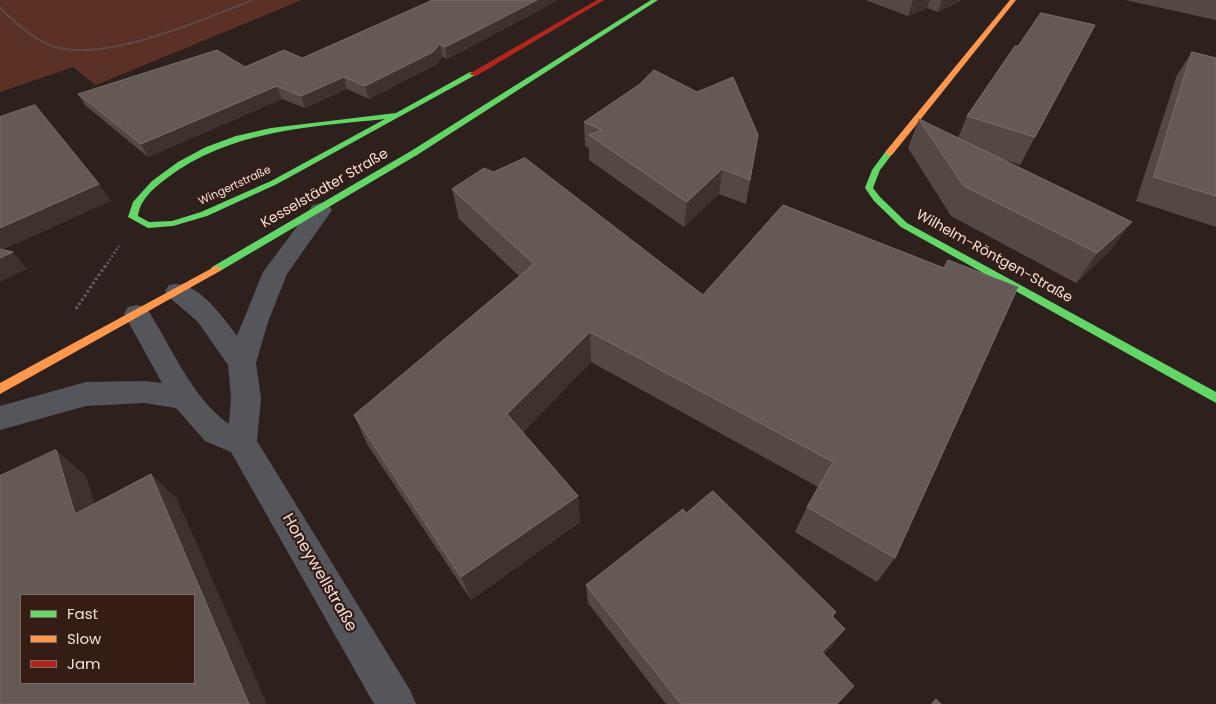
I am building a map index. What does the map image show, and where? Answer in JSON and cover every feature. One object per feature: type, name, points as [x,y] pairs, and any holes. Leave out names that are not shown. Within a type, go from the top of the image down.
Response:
[{"type":"street","name":"Wingertstraße","points":[[399,115],[276,130],[251,135],[209,149],[182,164],[154,184],[131,213],[132,218],[134,223],[145,226],[190,220],[212,212],[299,169],[399,115],[555,28],[601,0]]},
{"type":"street","name":"Kesselstädter Straße","points":[[0,389],[321,210],[480,113],[655,0]]},
{"type":"street","name":"Wilhelm-Röntgen-Straße","points":[[1013,0],[876,170],[869,188],[876,199],[904,225],[1216,398]]},
{"type":"street","points":[[137,314],[155,343],[184,398],[216,432],[242,443],[246,398],[242,363],[262,304],[275,272],[321,210]]},
{"type":"street","points":[[178,290],[206,315],[242,363]]},
{"type":"street","points":[[0,418],[86,394],[144,392],[184,398]]},
{"type":"street","name":"Honeywellstraße","points":[[242,443],[396,704]]},
{"type":"path","points":[[0,8],[21,29],[56,47],[102,49],[179,27],[253,0]]},
{"type":"shaded area","points":[[0,0],[302,0],[96,85],[73,67],[0,92]]},
{"type":"building","points":[[433,0],[537,0],[445,47],[440,44],[433,52],[365,86],[344,77],[301,96],[277,86],[141,144],[78,94],[217,50],[245,67],[284,50],[302,58]]},
{"type":"building","points":[[1041,13],[1095,25],[1035,137],[967,116],[1015,46],[1018,46]]},
{"type":"building","points":[[1192,52],[1216,58],[1216,196],[1154,177]]},
{"type":"building","points":[[654,70],[697,92],[733,77],[758,135],[750,180],[722,169],[687,202],[589,135],[602,130],[584,122],[640,84]]},
{"type":"building","points":[[35,105],[99,184],[0,228],[0,117]]},
{"type":"building","points":[[919,119],[1132,222],[1097,253],[964,186]]},
{"type":"building","points":[[525,158],[703,295],[783,205],[944,268],[948,260],[1018,287],[895,558],[807,507],[833,462],[590,332],[507,414],[578,496],[461,577],[354,415],[534,264],[452,189],[484,168],[493,172]]},
{"type":"building","points":[[0,249],[13,252],[0,258]]},
{"type":"building","points":[[56,450],[75,514],[151,474],[249,704],[0,704],[0,476]]},
{"type":"building","points":[[713,491],[836,612],[832,616],[845,629],[822,652],[854,686],[837,704],[681,704],[586,585],[683,509],[686,513]]},
{"type":"building","points":[[936,699],[941,704],[932,704]]},
{"type":"traffic: fast","points":[[216,269],[414,153],[655,0]]},
{"type":"traffic: fast","points":[[399,115],[368,118],[335,122],[303,125],[239,138],[209,149],[181,164],[155,183],[138,202],[133,217],[148,225],[173,224],[239,200],[274,183],[427,100],[473,74]]},
{"type":"traffic: fast","points":[[889,153],[876,170],[869,188],[877,199],[904,225],[1216,398]]},
{"type":"traffic: slow","points":[[889,153],[1013,0]]},
{"type":"traffic: slow","points":[[0,389],[216,269]]},
{"type":"traffic: jam","points":[[473,74],[601,0]]}]
